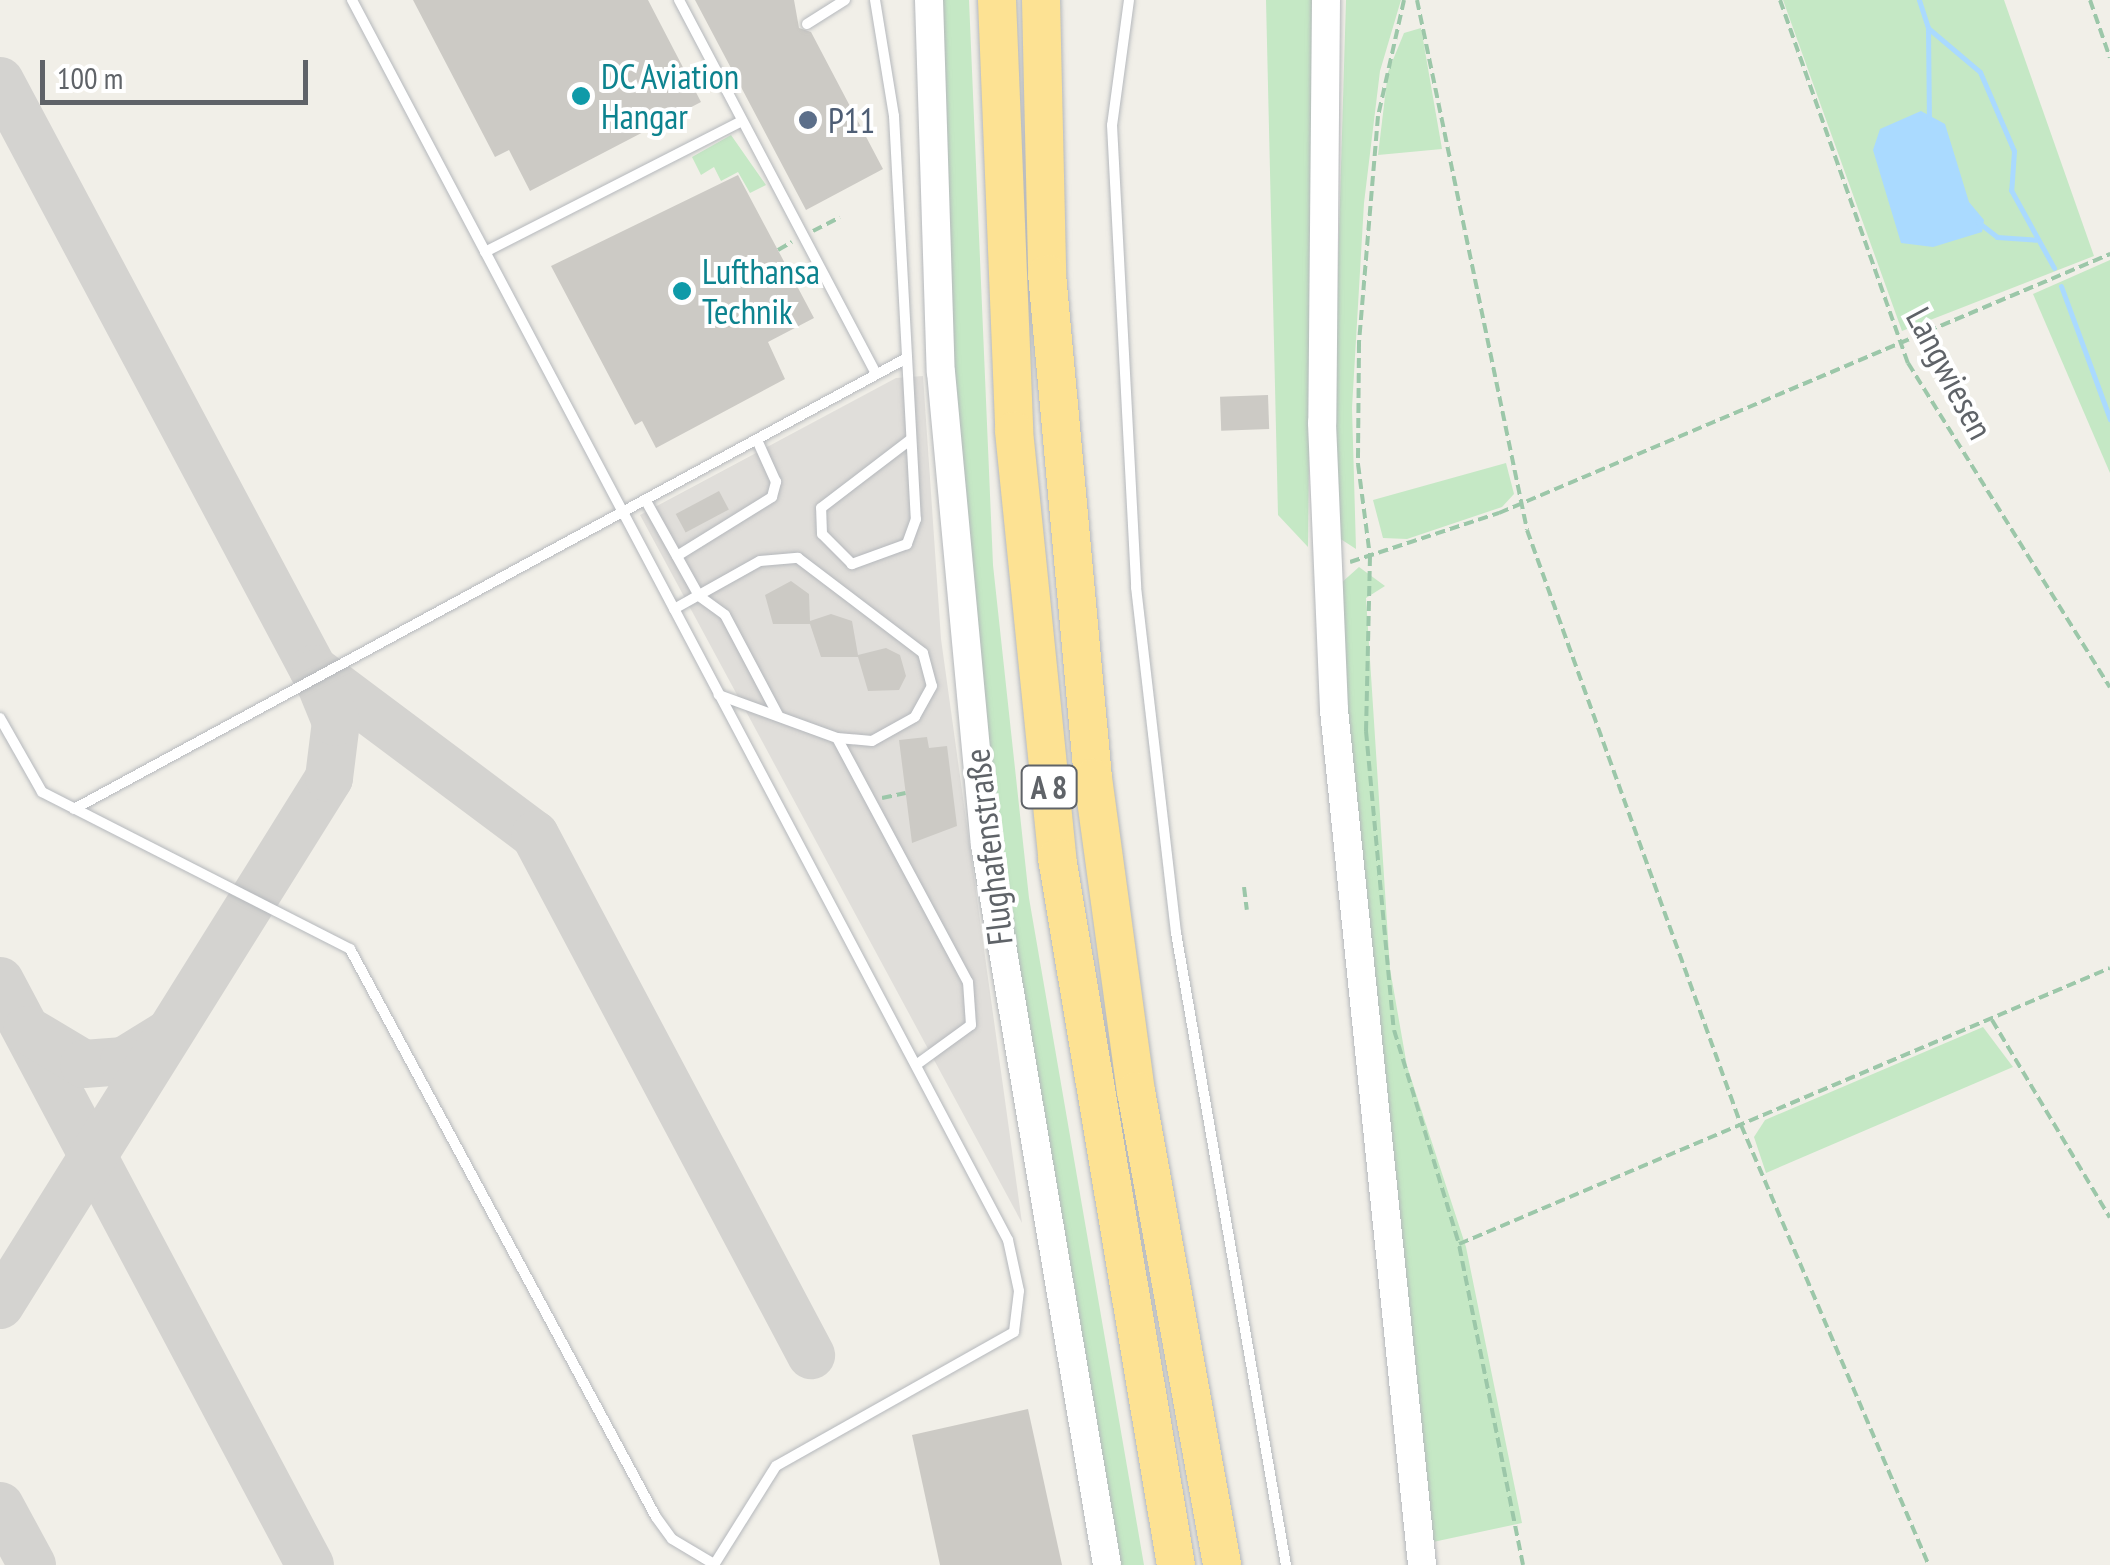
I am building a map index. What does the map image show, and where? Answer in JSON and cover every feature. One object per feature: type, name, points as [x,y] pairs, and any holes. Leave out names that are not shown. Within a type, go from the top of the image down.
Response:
[{"type":"highway","name":"A 8","points":[[997,0],[1014,431],[1055,839],[1103,1170],[1176,1565]]},
{"type":"highway","name":"A 8","points":[[1041,0],[1050,313],[1093,778],[1136,1091],[1222,1565]]},
{"type":"main road","name":"Flughafenstraße","points":[[916,0],[933,121]]},
{"type":"main road","name":"Flughafenstraße","points":[[929,0],[941,372],[985,845],[1107,1565]]},
{"type":"main road","points":[[1326,0],[1326,569],[1347,864],[1422,1565]]},
{"type":"lane","points":[[0,718],[42,792],[350,949],[656,1517],[672,1539],[714,1564],[776,1466],[1014,1332],[1019,1291],[1008,1240],[352,0]]},
{"type":"lane","points":[[678,0],[738,123],[876,374]]},
{"type":"lane","points":[[806,24],[846,0]]},
{"type":"lane","points":[[875,0],[894,116],[905,358],[910,440],[914,533],[892,554],[852,564],[822,534],[821,508],[910,440]]},
{"type":"lane","points":[[1128,0],[1112,124],[1136,586],[1176,934],[1286,1565]]},
{"type":"lane","points":[[485,252],[738,123]]},
{"type":"lane","points":[[74,809],[905,358]]},
{"type":"lane","points":[[677,556],[772,497],[776,482],[757,440]]},
{"type":"lane","points":[[646,501],[699,596],[724,615],[778,716]]},
{"type":"lane","points":[[674,609],[760,561],[798,558],[923,652],[932,686],[915,717],[872,741],[837,738],[719,695]]},
{"type":"lane","points":[[837,738],[968,982],[971,1025],[916,1064]]},
{"type":"path","points":[[1404,0],[1378,116],[1359,342],[1358,464],[1370,556],[1366,731],[1387,980],[1459,1244],[1523,1565]]},
{"type":"path","points":[[1417,0],[1519,504],[1741,1125],[1929,1565]]},
{"type":"path","name":"Langwiesen","points":[[1780,0],[1900,344],[2110,687]]},
{"type":"path","points":[[2090,0],[2110,58]]},
{"type":"path","points":[[816,230],[840,217]]},
{"type":"path","points":[[1326,569],[1519,504],[2110,254]]},
{"type":"path","points":[[1244,888],[1247,910]]},
{"type":"path","points":[[1459,1244],[2110,968]]},
{"type":"path","points":[[1991,1018],[2110,1218]]},
{"type":"shaded area","points":[[923,376],[941,639],[1022,1223],[640,515],[896,378]]},
{"type":"green space","points":[[940,0],[969,0],[993,565],[1029,898],[1144,1565],[1117,1565],[999,876],[959,504]]},
{"type":"green space","points":[[1266,0],[1314,0],[1308,547],[1278,515]]},
{"type":"green space","points":[[1346,0],[1401,0],[1380,71],[1364,203],[1352,408],[1356,549],[1336,536],[1333,434]]},
{"type":"green space","points":[[1783,0],[2004,0],[2094,256],[1902,331]]},
{"type":"green space","points":[[1421,28],[1442,149],[1378,155],[1388,72],[1404,33]]},
{"type":"green space","points":[[731,135],[766,185],[750,193],[738,172],[721,181],[714,167],[701,175],[692,157]]},
{"type":"green space","points":[[2110,260],[2110,473],[2033,294]]},
{"type":"green space","points":[[1506,463],[1514,494],[1502,507],[1407,539],[1383,538],[1373,500]]},
{"type":"green space","points":[[1359,567],[1385,586],[1366,598],[1390,969],[1407,1066],[1466,1247],[1522,1523],[1433,1542],[1349,749],[1340,584]]},
{"type":"green space","points":[[1983,1027],[2013,1067],[1766,1173],[1754,1137],[1765,1120]]},
{"type":"water","points":[[1921,111],[1945,124],[1969,202],[1984,220],[1982,232],[1933,247],[1901,243],[1873,150],[1880,129]]},
{"type":"building","name":"DC Aviation Hangar","points":[[413,0],[648,0],[701,102],[530,191],[509,150],[495,157]]},
{"type":"building","name":"P11","points":[[695,0],[794,0],[799,28],[811,32],[883,169],[806,210]]},
{"type":"building","name":"Lufthansa Technik","points":[[738,175],[814,318],[768,342],[785,379],[656,448],[642,421],[635,425],[551,266]]},
{"type":"building","points":[[1268,395],[1269,429],[1221,431],[1220,397]]},
{"type":"building","points":[[719,491],[729,510],[686,533],[676,514]]},
{"type":"building","points":[[791,581],[809,594],[810,621],[831,614],[852,621],[858,655],[886,648],[900,655],[906,676],[899,690],[868,691],[858,657],[821,657],[810,624],[773,624],[765,595]]},
{"type":"building","points":[[927,737],[929,748],[947,746],[957,826],[912,843],[899,740]]},
{"type":"building","points":[[1028,1409],[1062,1565],[940,1565],[912,1435]]},
{"type":"waterway","points":[[1919,0],[1928,28],[1980,72],[2014,151],[2011,190],[2054,268]]},
{"type":"waterway","points":[[1928,28],[1929,120]]},
{"type":"waterway","points":[[1978,222],[1997,237],[2036,240]]},
{"type":"waterway","points":[[2061,286],[2110,419]]},
{"type":"taxiway","points":[[0,81],[313,669],[535,835],[811,1355]]},
{"type":"taxiway","points":[[0,1305],[329,778],[336,722],[316,673]]},
{"type":"taxiway","points":[[0,981],[310,1565]]},
{"type":"taxiway","points":[[27,1030],[84,1064],[124,1061],[166,1035]]},
{"type":"taxiway","points":[[0,1506],[32,1565]]},
{"type":"place","name":"DC Aviation Hangar","points":[[581,96]]},
{"type":"place","name":"P11","points":[[808,120]]},
{"type":"place","name":"Lufthansa Technik","points":[[682,291]]}]
